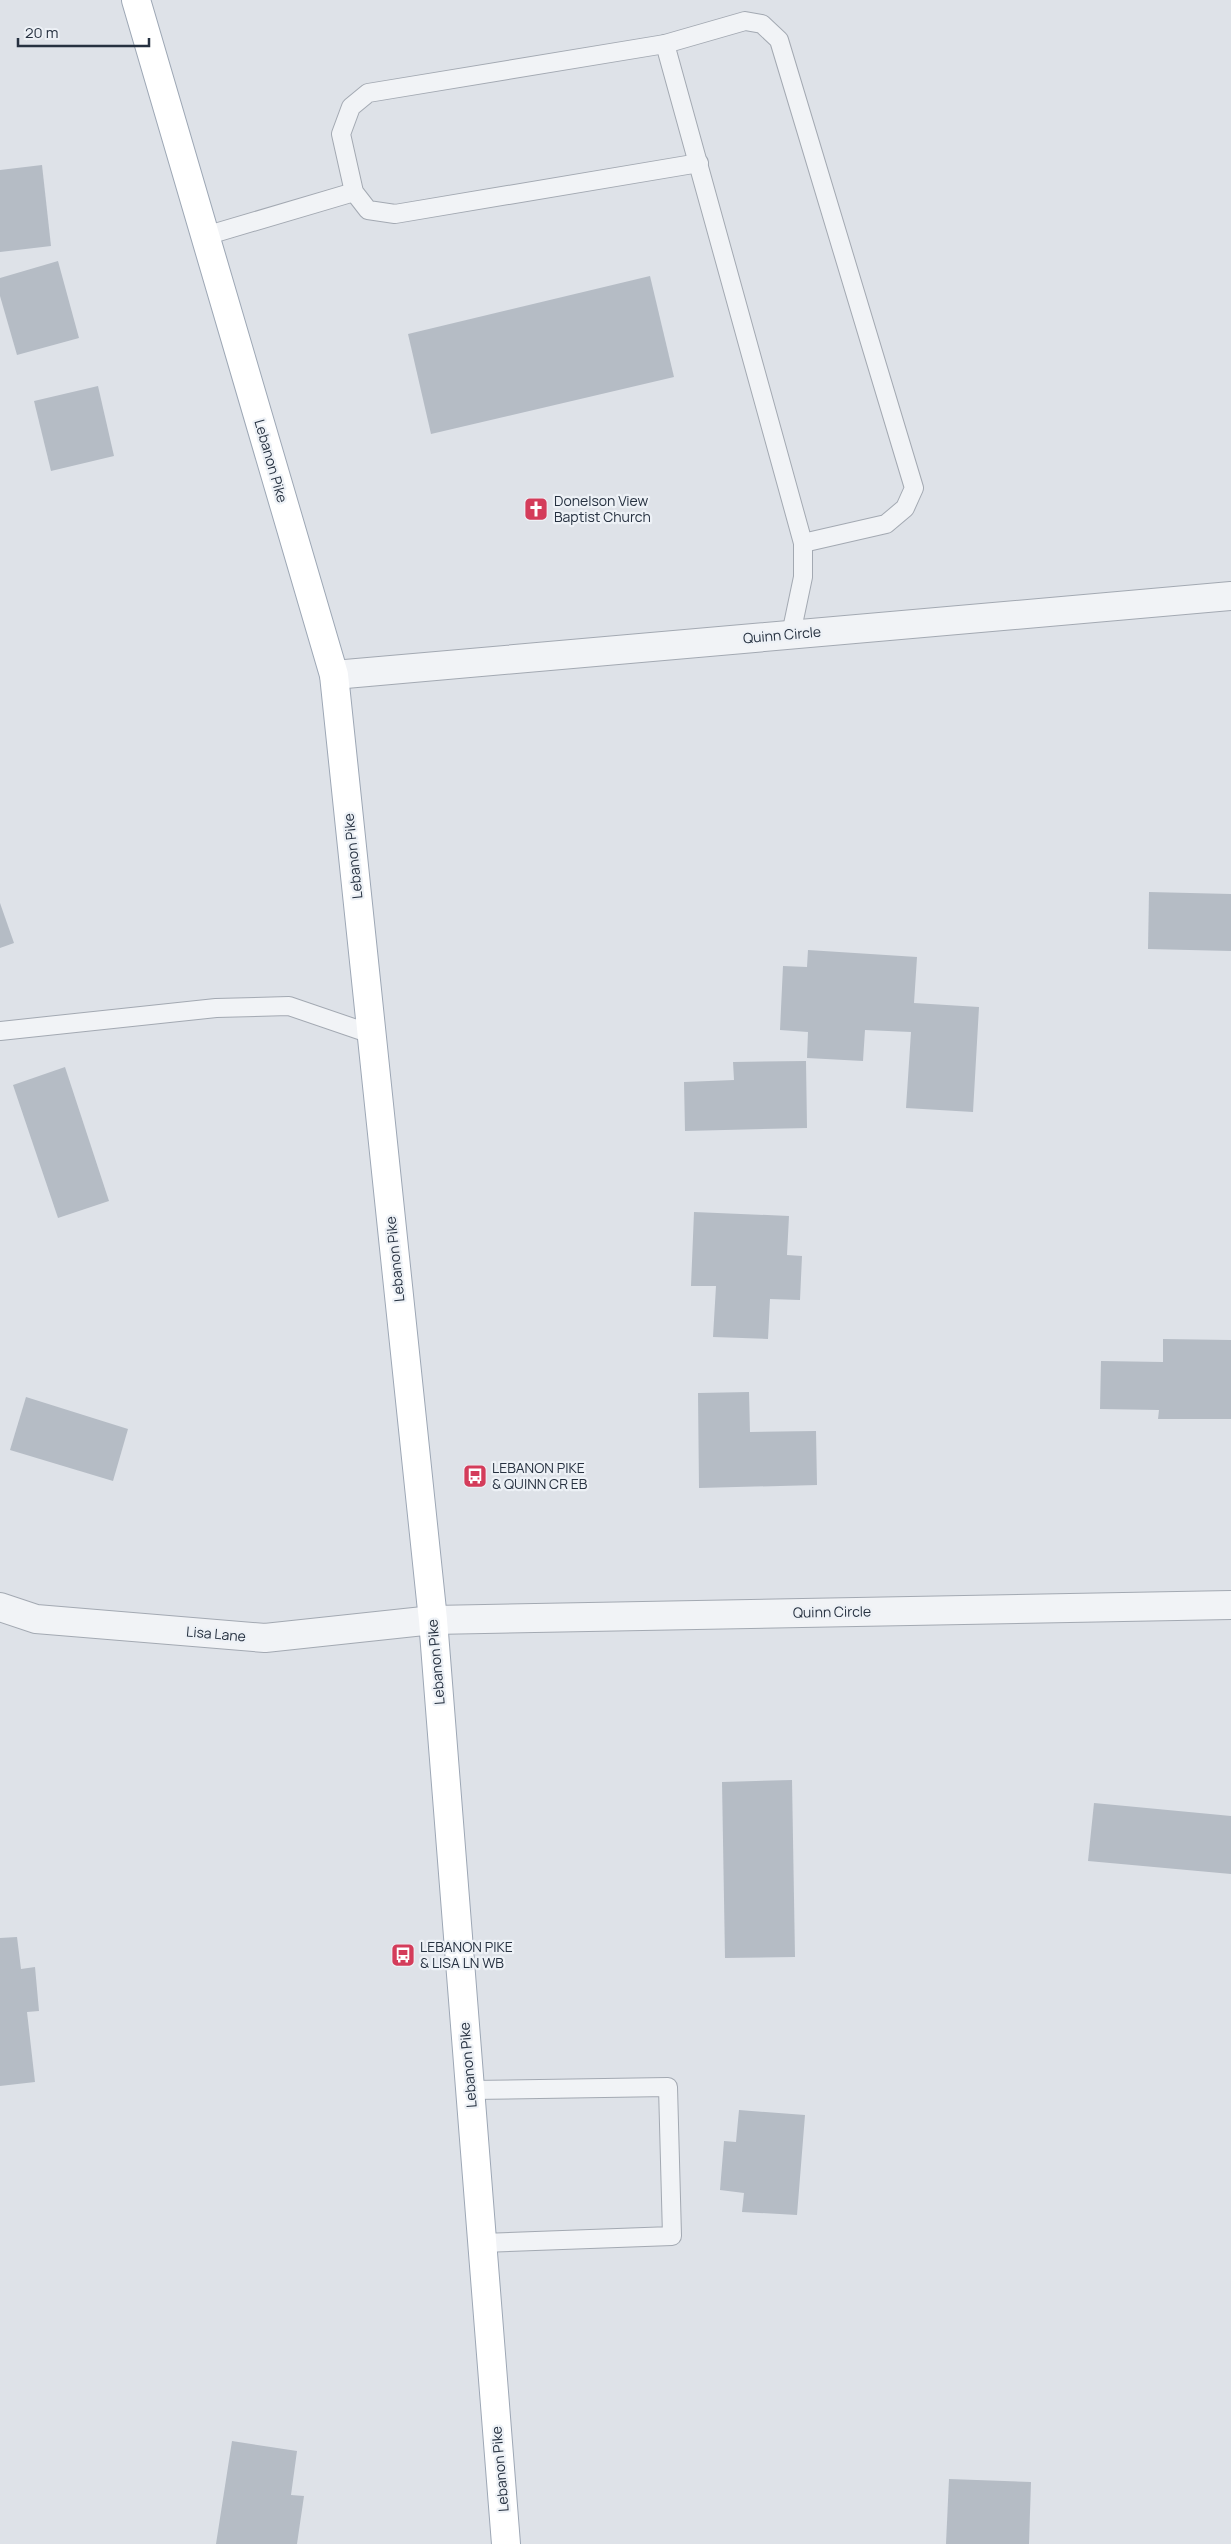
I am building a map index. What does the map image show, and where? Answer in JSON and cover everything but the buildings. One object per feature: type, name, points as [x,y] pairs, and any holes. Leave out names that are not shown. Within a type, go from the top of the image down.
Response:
[{"type":"main road","name":"Lebanon Pike","points":[[136,0],[334,675],[433,1620],[506,2544]]},
{"type":"street","name":"Quinn Circle","points":[[334,675],[1231,596]]},
{"type":"street","name":"Quinn Circle","points":[[433,1620],[1231,1605]]},
{"type":"street","name":"Lisa Lane","points":[[0,1607],[36,1619],[265,1638],[433,1620]]},
{"type":"lane","points":[[698,163],[395,214],[368,210],[354,192],[341,134],[351,107],[368,93],[665,44],[745,21],[762,24],[779,40],[914,488],[905,508],[886,524],[803,543]]},
{"type":"lane","points":[[665,44],[803,543],[803,577],[791,634]]},
{"type":"lane","points":[[205,236],[354,192]]},
{"type":"lane","points":[[0,1031],[216,1008],[289,1006],[371,1034]]},
{"type":"lane","points":[[470,2090],[668,2087],[672,2236],[482,2243]]},
{"type":"place","name":"Donelson View Baptist Church","points":[[536,509]]},
{"type":"place","name":"LEBANON PIKE & QUINN CR EB","points":[[475,1476]]},
{"type":"place","name":"LEBANON PIKE & LISA LN WB","points":[[403,1955]]}]
